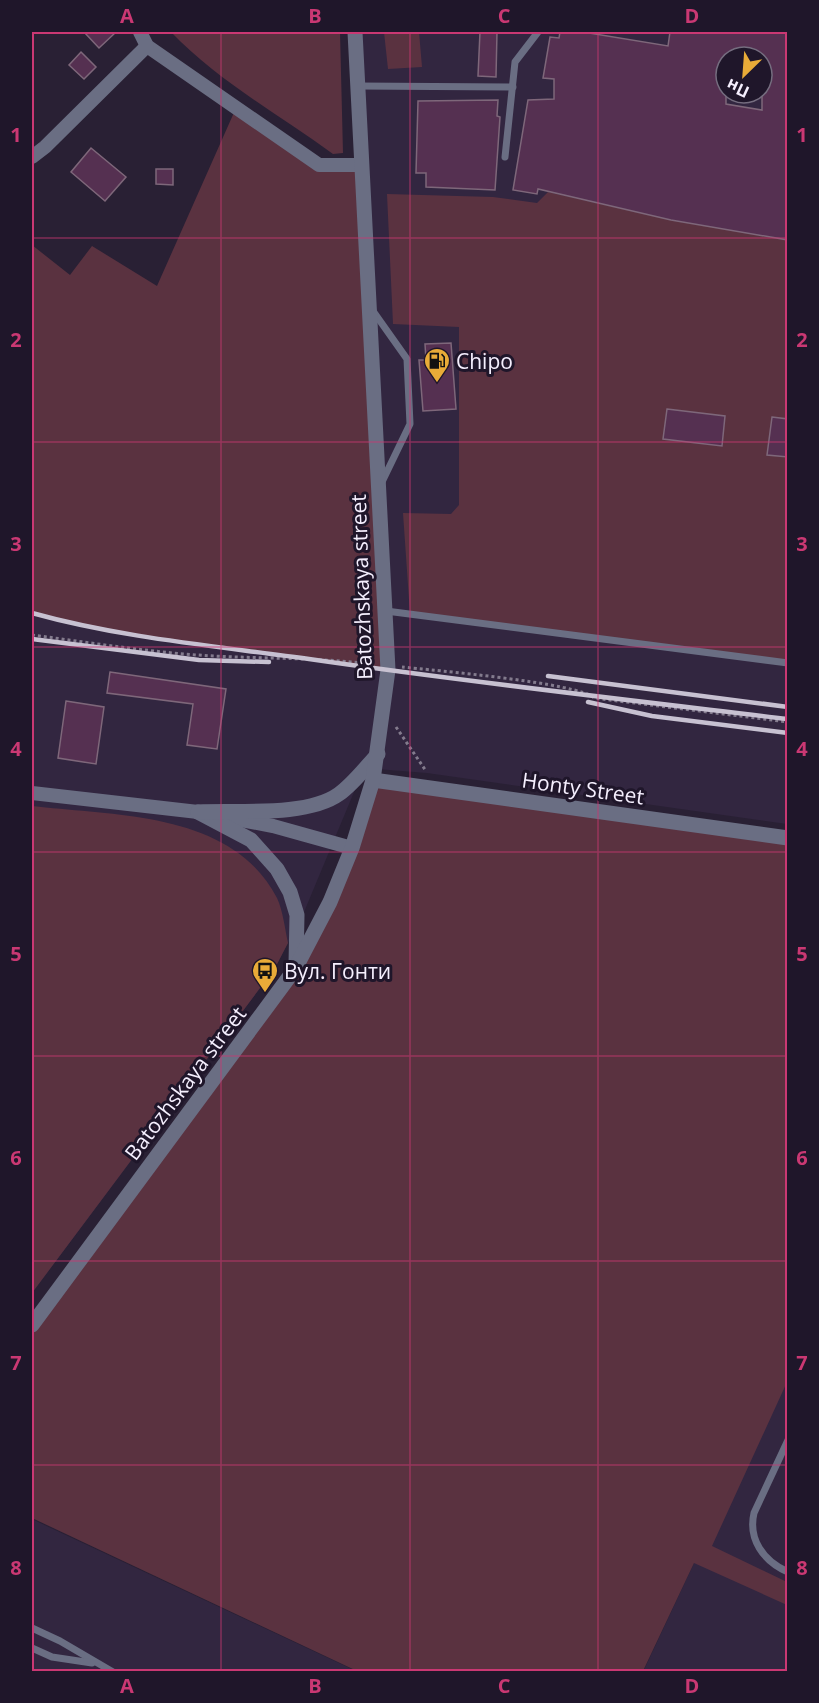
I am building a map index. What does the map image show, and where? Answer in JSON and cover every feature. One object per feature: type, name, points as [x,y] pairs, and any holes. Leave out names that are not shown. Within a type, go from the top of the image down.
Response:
[{"type":"street","points":[[140,32],[147,46],[320,165],[362,165]]},
{"type":"street","name":"Batozhskaya street","points":[[32,1325],[295,969],[330,902],[352,848],[373,780],[378,754],[387,665],[386,611],[355,32]]},
{"type":"street","points":[[32,157],[45,147],[147,46]]},
{"type":"street","points":[[198,812],[285,809],[325,802],[340,794],[378,754]]},
{"type":"street","name":"Honty Street","points":[[373,780],[788,838]]},
{"type":"street","points":[[32,793],[198,812],[273,826],[352,848]]},
{"type":"street","points":[[198,812],[251,840],[278,869],[290,892],[297,915],[295,969]]},
{"type":"lane","points":[[505,157],[515,62],[538,32]]},
{"type":"lane","points":[[358,86],[513,87]]},
{"type":"lane","points":[[369,305],[407,359],[410,423],[379,489]]},
{"type":"lane","points":[[386,611],[788,663]]},
{"type":"lane","points":[[788,1440],[754,1513],[751,1525],[759,1548],[769,1560],[788,1572]]},
{"type":"lane","points":[[32,1628],[113,1671]]},
{"type":"lane","points":[[32,1648],[51,1657],[97,1664]]},
{"type":"path","points":[[32,635],[195,655],[288,660],[331,659],[387,665],[557,686],[589,692],[594,698],[788,722]]},
{"type":"path","points":[[383,708],[427,773]]},
{"type":"shaded area","points":[[171,32],[340,32],[343,153],[333,154],[228,82]]},
{"type":"shaded area","points":[[354,32],[787,32],[787,824],[427,773],[364,768],[304,912],[275,968],[32,1293],[32,613],[130,635],[204,646],[387,665]]},
{"type":"shaded area","points":[[384,32],[419,32],[422,67],[388,69]]},
{"type":"shaded area","points":[[236,108],[319,165],[362,165],[388,670],[130,635],[32,613],[32,245],[70,275],[92,246],[157,286]]},
{"type":"shaded area","points":[[548,192],[671,220],[787,240],[787,663],[410,614],[403,513],[451,514],[459,505],[459,327],[393,324],[387,194],[493,197],[537,203]]},
{"type":"shaded area","points":[[373,780],[787,838],[787,1382],[712,1546],[787,1582],[787,1605],[694,1563],[643,1671],[357,1671],[32,1518],[32,1325],[295,969]]},
{"type":"shaded area","points":[[32,806],[99,812],[169,823],[202,833],[231,848],[257,869],[277,898],[288,943],[275,968],[32,1293]]},
{"type":"shaded area","points":[[787,1363],[787,1671],[643,1672],[694,1563]]},
{"type":"shaded area","points":[[32,1519],[38,1522],[356,1671],[32,1671]]},
{"type":"building","points":[[84,32],[116,32],[99,48]]},
{"type":"building","points":[[480,32],[497,32],[496,77],[478,76]]},
{"type":"building","points":[[560,32],[583,32],[668,46],[670,32],[788,32],[788,240],[671,220],[538,189],[537,194],[513,190],[528,100],[554,99],[554,79],[543,78],[550,37],[559,38]]},
{"type":"building","points":[[81,52],[96,67],[84,79],[69,65]]},
{"type":"building","points":[[498,100],[497,116],[500,117],[495,190],[426,187],[426,173],[416,173],[418,101]]},
{"type":"building","points":[[91,148],[126,177],[105,201],[71,172]]},
{"type":"building","points":[[156,169],[173,169],[173,185],[156,184]]},
{"type":"building","points":[[451,343],[456,409],[423,411],[419,360],[426,360],[425,344]]},
{"type":"building","points":[[667,409],[725,416],[722,446],[663,439]]},
{"type":"building","points":[[772,417],[788,419],[788,457],[767,455]]},
{"type":"building","points":[[110,672],[226,689],[217,749],[187,745],[193,704],[107,693]]},
{"type":"building","points":[[66,701],[104,707],[96,764],[58,758]]},
{"type":"railway","points":[[32,613],[100,629],[169,641],[788,719]]},
{"type":"railway","points":[[32,639],[199,660],[269,662]]},
{"type":"railway","points":[[548,676],[788,707]]},
{"type":"railway","points":[[588,702],[652,716],[788,733]]},
{"type":"place","name":"Chipo","points":[[437,384]]},
{"type":"place","name":"Вул. Гонти","points":[[265,994]]}]
